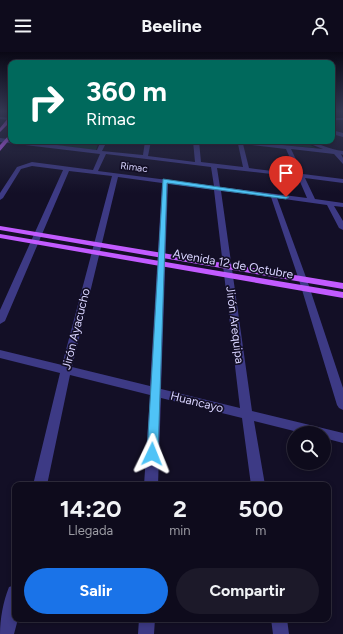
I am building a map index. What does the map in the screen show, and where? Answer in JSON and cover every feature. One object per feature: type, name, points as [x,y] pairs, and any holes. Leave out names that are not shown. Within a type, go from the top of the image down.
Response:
[{"type":"main road","points":[[0,149],[7,141]]},
{"type":"main road","name":"Avenida 12 de Octubre","points":[[0,228],[36,238],[228,271],[306,289],[343,295]]},
{"type":"main road","name":"Avenida 12 de Octubre","points":[[0,236],[36,238]]},
{"type":"main road","name":"Avenida 12 de Octubre","points":[[228,271],[343,286]]},
{"type":"street","points":[[0,140],[7,141]]},
{"type":"street","points":[[33,144],[343,181]]},
{"type":"street","points":[[95,172],[103,144]]},
{"type":"street","points":[[145,157],[147,144]]},
{"type":"street","points":[[196,144],[198,164]]},
{"type":"street","points":[[240,144],[246,169]]},
{"type":"street","points":[[250,144],[340,153]]},
{"type":"street","points":[[314,144],[340,153]]},
{"type":"street","points":[[288,148],[312,201]]},
{"type":"street","points":[[340,153],[343,162]]},
{"type":"street","name":"Rimac","points":[[3,187],[18,168],[24,165],[32,164],[218,187],[343,205]]},
{"type":"street","name":"Jirón Arequipa","points":[[214,166],[258,482]]},
{"type":"street","points":[[0,321],[67,168]]},
{"type":"street","name":"Jirón Ayacucho","points":[[41,482],[66,370],[116,174]]},
{"type":"street","points":[[151,482],[160,259],[165,181]]},
{"type":"street","points":[[0,198],[3,187]]},
{"type":"street","points":[[273,195],[303,280],[343,405]]},
{"type":"street","points":[[330,204],[343,228]]},
{"type":"street","name":"Huancayo","points":[[0,354],[296,426]]},
{"type":"street","name":"Huancayo","points":[[331,435],[343,438]]},
{"type":"street","points":[[6,634],[12,607]]},
{"type":"street","points":[[146,634],[147,622]]},
{"type":"street","points":[[279,622],[281,634]]},
{"type":"green space","points":[[45,144],[98,144],[96,150]]},
{"type":"green space","points":[[270,144],[309,144],[316,148]]},
{"type":"route","points":[[152,454],[159,274],[165,181],[286,197]]}]
